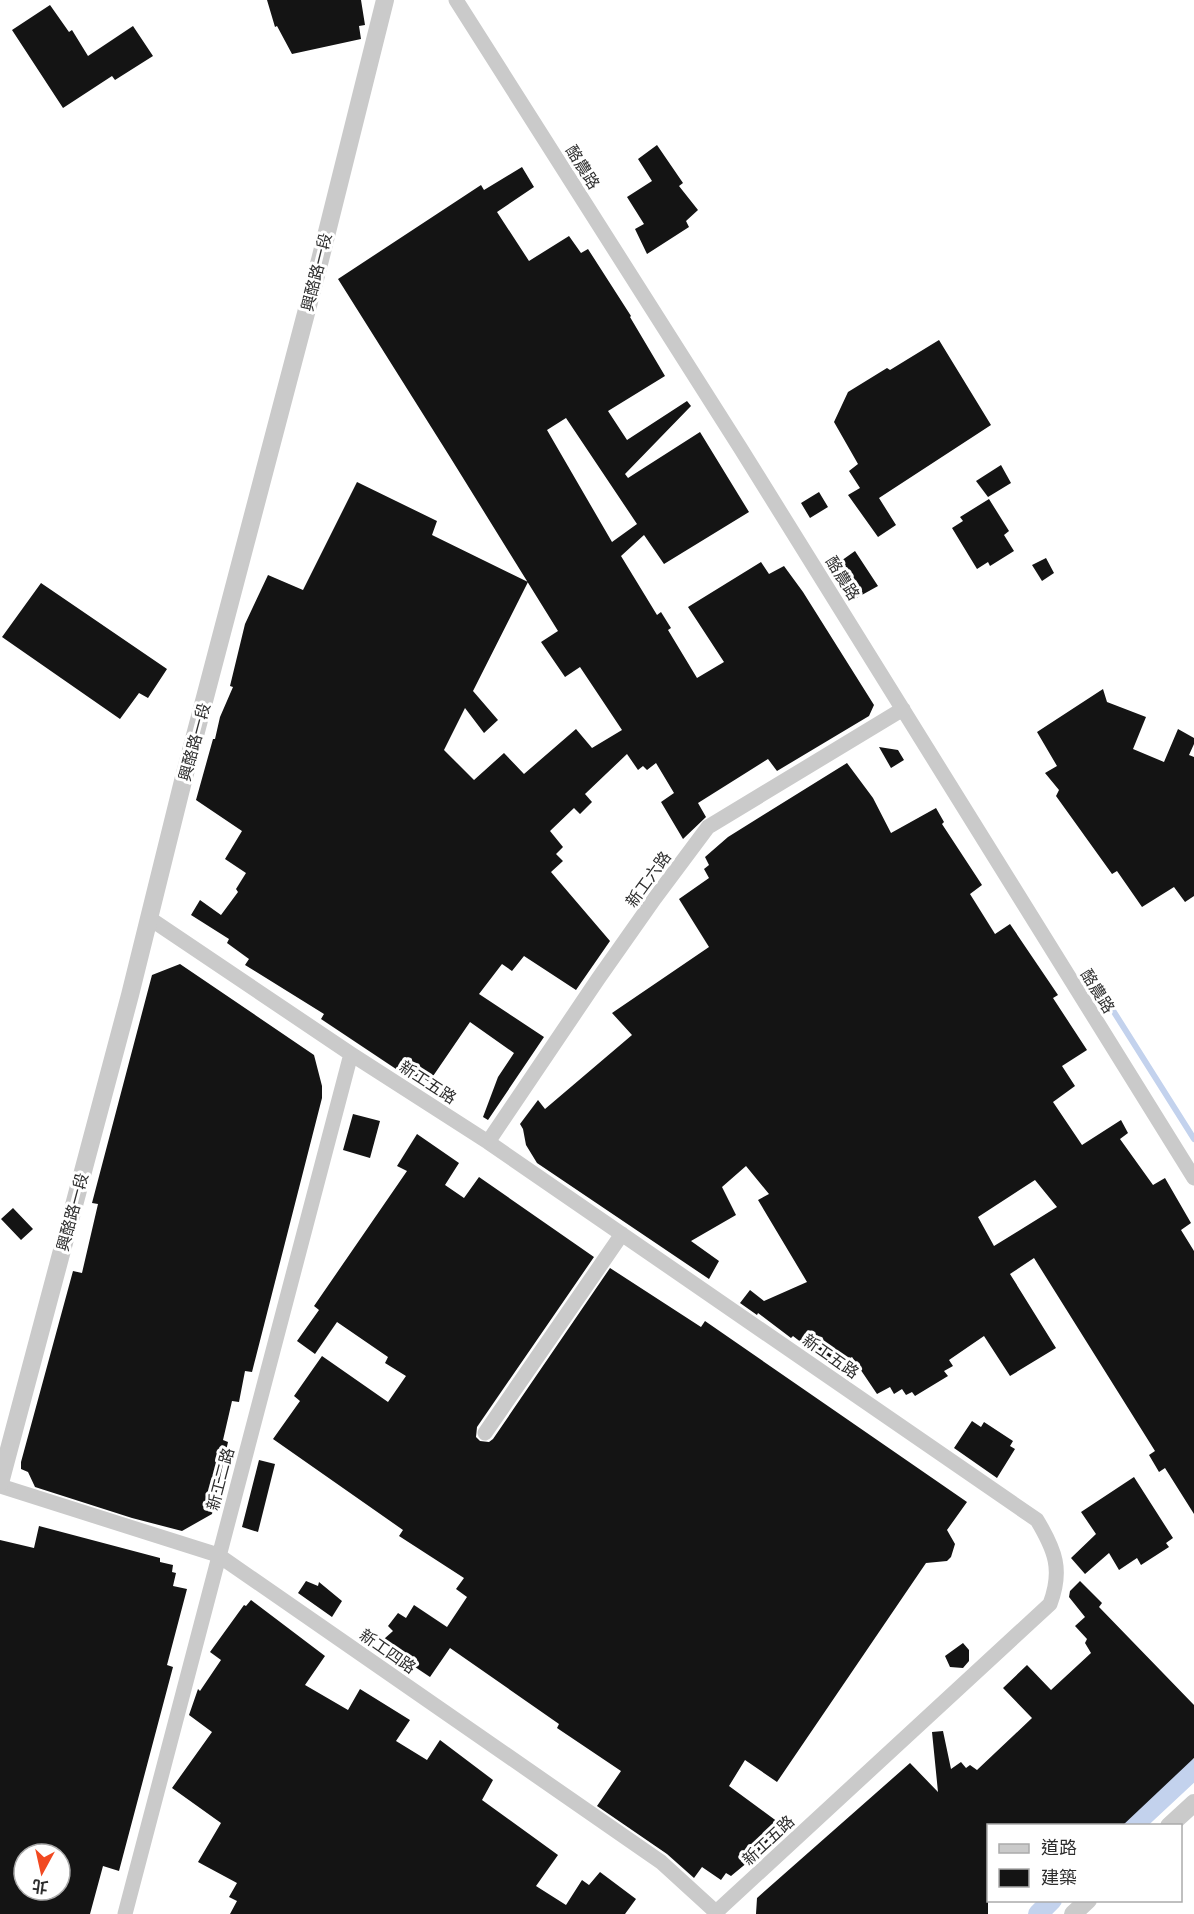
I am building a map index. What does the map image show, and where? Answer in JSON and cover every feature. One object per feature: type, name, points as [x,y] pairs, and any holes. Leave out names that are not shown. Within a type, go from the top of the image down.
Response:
[{"type":"street","name":"興酪路一段","points":[[0,1485],[127,1006],[385,0]]},
{"type":"street","name":"酪農路","points":[[456,0],[741,449],[1194,1178]]},
{"type":"street","name":"新工六路","points":[[488,1142],[611,961],[708,828],[903,709]]},
{"type":"street","name":"新工五路","points":[[149,918],[351,1054],[488,1142],[1037,1520],[1051,1544],[1057,1569],[1056,1589],[1050,1604],[716,1913]]},
{"type":"street","name":"新工二路","points":[[125,1914],[351,1054]]},
{"type":"street","points":[[485,1433],[622,1234]]},
{"type":"street","name":"新工四路","points":[[0,1485],[218,1555],[661,1862],[716,1913]]},
{"type":"street","points":[[1171,1824],[1194,1803]]},
{"type":"street","points":[[1073,1914],[1086,1902]]},
{"type":"building","points":[[267,0],[361,0],[365,25],[359,26],[361,39],[292,54],[277,26],[275,27]]},
{"type":"building","points":[[50,5],[69,32],[72,30],[88,56],[133,26],[153,56],[115,80],[112,76],[63,108],[12,30]]},
{"type":"building","points":[[657,145],[683,183],[679,186],[698,210],[686,221],[689,227],[647,254],[635,229],[644,224],[627,197],[652,181],[638,159]]},
{"type":"building","points":[[522,167],[534,187],[497,212],[529,261],[569,236],[581,253],[588,249],[631,316],[665,376],[608,411],[627,440],[687,401],[691,406],[625,474],[628,478],[700,432],[749,512],[664,564],[644,535],[621,556],[657,615],[661,612],[671,628],[668,630],[697,678],[724,662],[688,607],[761,562],[769,574],[784,566],[803,592],[874,705],[869,716],[777,771],[768,759],[698,803],[706,817],[683,839],[661,802],[674,793],[656,763],[647,770],[643,766],[638,770],[627,754],[585,794],[592,802],[580,814],[574,808],[550,831],[563,847],[556,854],[563,861],[551,872],[610,941],[576,990],[524,956],[512,971],[502,964],[479,994],[544,1037],[488,1120],[483,1117],[498,1077],[514,1053],[470,1022],[429,1082],[418,1074],[414,1081],[321,1019],[324,1014],[245,965],[249,959],[227,943],[229,939],[191,915],[200,900],[221,915],[238,892],[236,889],[246,873],[225,859],[242,831],[196,800],[220,717],[233,687],[230,686],[245,624],[268,575],[303,590],[357,482],[437,521],[432,535],[527,582],[338,279],[481,185],[484,190]],"holes":[[[566,418],[637,524],[612,542],[547,430]],[[528,582],[558,631],[541,642],[565,677],[580,667],[622,730],[592,748],[576,729],[524,774],[504,753],[474,780],[444,750],[465,708],[484,733],[498,720],[473,691]]]},
{"type":"building","points":[[939,340],[991,425],[879,498],[896,525],[878,537],[848,495],[860,488],[849,471],[858,464],[834,422],[848,392]]},
{"type":"building","points":[[1001,465],[1011,483],[988,497],[976,481]]},
{"type":"building","points":[[819,492],[828,507],[810,518],[801,503]]},
{"type":"building","points":[[989,499],[1009,531],[1004,535],[1014,551],[990,566],[988,562],[977,569],[952,528],[963,521],[960,517]]},
{"type":"building","points":[[855,551],[878,586],[851,601],[831,568]]},
{"type":"building","points":[[1046,558],[1054,573],[1042,581],[1032,565]]},
{"type":"building","points":[[41,583],[167,669],[148,698],[139,693],[120,719],[2,637]]},
{"type":"building","points":[[1103,689],[1107,702],[1146,717],[1133,749],[1164,762],[1178,729],[1194,738],[1189,755],[1194,757],[1194,896],[1185,902],[1174,887],[1142,907],[1117,871],[1112,874],[1056,796],[1059,790],[1045,773],[1057,766],[1037,732]]},
{"type":"building","points":[[879,747],[898,750],[904,760],[891,768]]},
{"type":"building","points":[[847,763],[873,798],[891,833],[936,808],[944,822],[942,824],[982,885],[970,894],[995,934],[1010,924],[1058,995],[1053,998],[1087,1050],[1062,1066],[1075,1086],[1053,1102],[1082,1145],[1121,1120],[1128,1133],[1120,1139],[1153,1185],[1165,1178],[1191,1223],[1181,1230],[1194,1251],[1194,1514],[1165,1468],[1159,1472],[1149,1455],[1155,1451],[1034,1258],[1010,1274],[1056,1348],[1010,1376],[984,1336],[949,1360],[953,1366],[944,1371],[948,1376],[915,1396],[912,1392],[906,1395],[902,1389],[894,1394],[890,1387],[877,1394],[852,1357],[834,1368],[793,1336],[791,1338],[758,1313],[757,1315],[740,1303],[750,1290],[764,1301],[807,1282],[758,1200],[769,1194],[746,1166],[722,1187],[736,1215],[691,1241],[719,1261],[709,1279],[537,1163],[526,1145],[520,1124],[538,1100],[545,1109],[632,1035],[612,1013],[709,947],[679,899],[709,878],[704,869],[709,865],[705,857],[728,837]],"holes":[[[1035,1180],[1057,1207],[994,1246],[978,1217]]]},
{"type":"building","points":[[180,964],[314,1055],[322,1086],[322,1098],[252,1372],[245,1371],[239,1402],[232,1401],[223,1440],[228,1442],[212,1514],[182,1531],[132,1518],[35,1487],[28,1472],[21,1469],[73,1271],[82,1273],[98,1204],[92,1203],[152,975]]},
{"type":"building","points":[[353,1114],[380,1121],[370,1158],[343,1150]]},
{"type":"building","points":[[417,1134],[459,1163],[445,1185],[464,1198],[479,1177],[594,1257],[477,1427],[476,1437],[480,1441],[489,1442],[493,1439],[610,1268],[701,1327],[705,1321],[967,1502],[947,1530],[955,1544],[951,1557],[947,1561],[926,1563],[777,1782],[745,1760],[729,1786],[782,1825],[754,1857],[731,1876],[726,1873],[721,1880],[702,1867],[694,1878],[667,1854],[597,1806],[621,1771],[557,1728],[559,1724],[450,1648],[430,1677],[394,1653],[397,1649],[384,1639],[393,1631],[388,1626],[398,1613],[406,1618],[414,1605],[447,1627],[467,1597],[456,1589],[464,1578],[399,1536],[403,1530],[273,1439],[300,1401],[294,1396],[322,1356],[388,1402],[406,1376],[385,1363],[388,1357],[337,1322],[315,1354],[297,1341],[319,1310],[314,1306],[407,1171],[397,1166]]},
{"type":"building","points":[[13,1208],[33,1229],[21,1240],[1,1219]]},
{"type":"building","points":[[972,1421],[981,1427],[984,1422],[1013,1441],[1010,1446],[1015,1449],[997,1478],[954,1448]]},
{"type":"building","points":[[259,1460],[275,1464],[258,1532],[242,1527]]},
{"type":"building","points":[[1134,1477],[1173,1538],[1166,1543],[1169,1547],[1141,1565],[1137,1558],[1119,1570],[1109,1553],[1085,1574],[1071,1558],[1096,1534],[1081,1512]]},
{"type":"building","points":[[39,1526],[160,1558],[160,1562],[173,1565],[172,1572],[176,1573],[173,1586],[187,1589],[167,1665],[173,1667],[119,1871],[103,1866],[90,1914],[0,1914],[0,1540],[34,1548]]},
{"type":"building","points":[[306,1581],[318,1586],[319,1582],[342,1601],[332,1617],[298,1593]]},
{"type":"building","points":[[1080,1581],[1102,1603],[1099,1607],[1194,1705],[1194,1758],[1124,1824],[987,1824],[988,1914],[756,1914],[757,1898],[910,1763],[938,1792],[932,1732],[943,1731],[951,1769],[961,1762],[966,1768],[970,1765],[977,1770],[1032,1718],[1003,1688],[1027,1665],[1051,1690],[1091,1653],[1085,1643],[1087,1639],[1075,1626],[1085,1617],[1069,1597],[1070,1591]]},
{"type":"building","points":[[251,1600],[325,1656],[305,1685],[348,1710],[360,1689],[410,1720],[396,1741],[427,1760],[440,1740],[493,1780],[482,1800],[558,1855],[536,1886],[566,1905],[582,1880],[589,1885],[600,1872],[636,1899],[625,1914],[230,1914],[237,1901],[229,1897],[237,1883],[198,1862],[221,1823],[172,1788],[212,1732],[189,1715],[198,1689],[200,1691],[221,1660],[210,1652],[244,1605],[246,1606]]},
{"type":"building","points":[[963,1643],[969,1650],[969,1661],[963,1668],[950,1667],[945,1656]]},
{"type":"waterway","points":[[1102,993],[1194,1139]]},
{"type":"waterway","points":[[1135,1824],[1194,1769]]},
{"type":"waterway","points":[[1038,1914],[1050,1902]]}]
